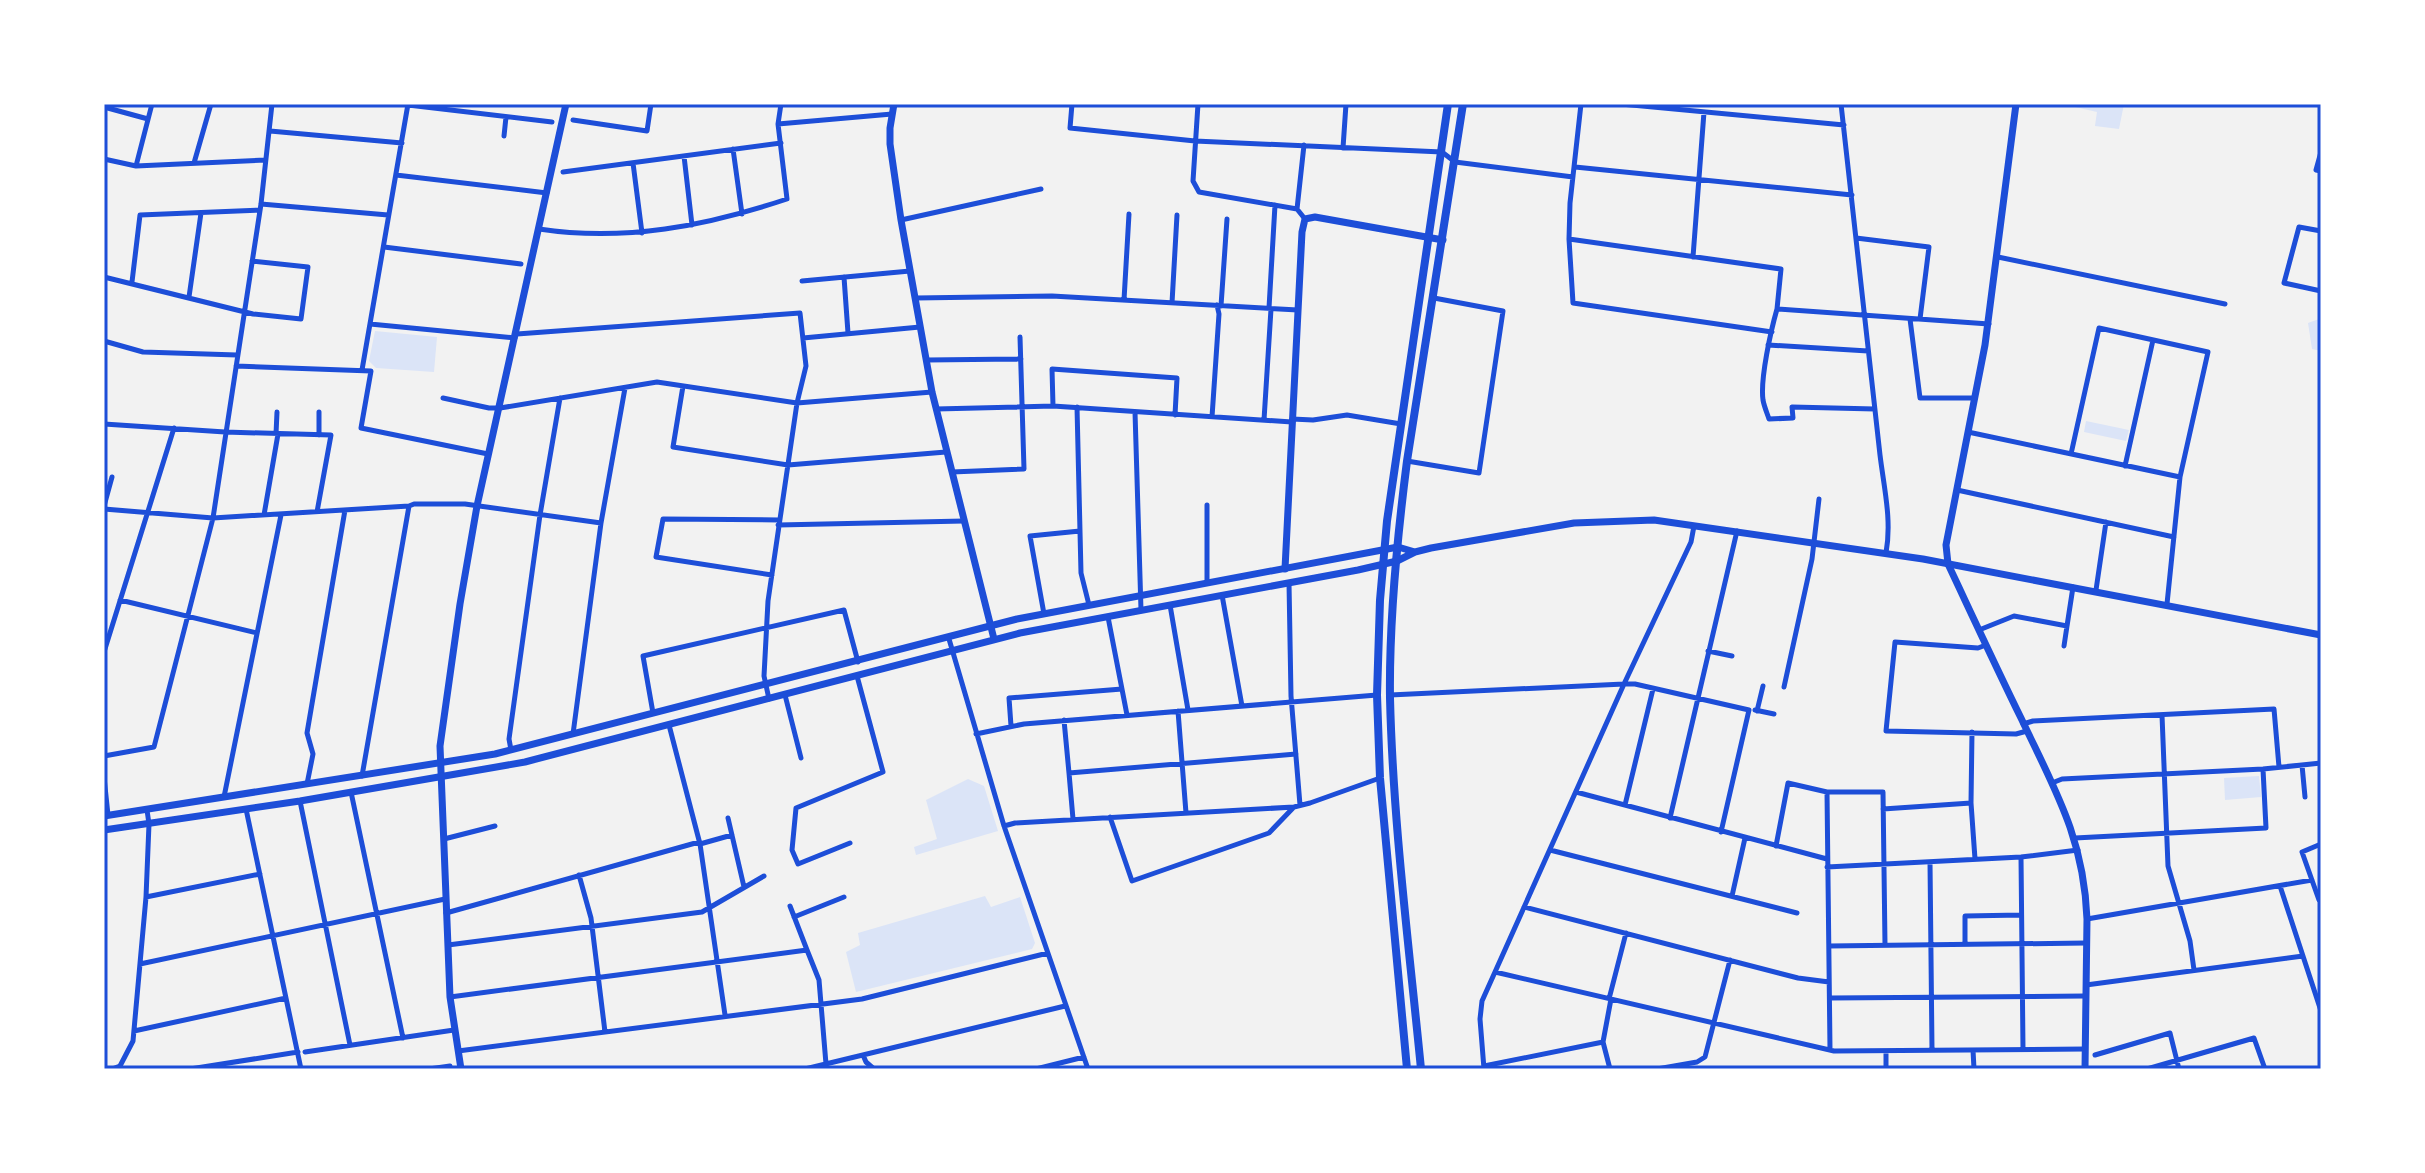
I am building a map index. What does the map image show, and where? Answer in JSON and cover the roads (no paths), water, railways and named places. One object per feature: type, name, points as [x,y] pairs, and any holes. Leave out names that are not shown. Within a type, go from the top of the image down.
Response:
[{"type":"main road","points":[[461,1069],[450,997],[439,763],[460,604],[477,506],[566,104]]},
{"type":"main road","points":[[894,104],[890,144],[932,392],[994,639]]},
{"type":"main road","points":[[1407,1069],[1380,778],[1377,695],[1384,550],[1448,104]]},
{"type":"main road","points":[[1421,1069],[1394,784],[1390,695],[1398,547],[1407,461],[1463,104]]},
{"type":"main road","points":[[2016,104],[1989,324],[1946,545],[1948,564],[2052,783],[2079,850],[2087,919],[2085,1069]]},
{"type":"main road","points":[[1285,569],[1305,219],[1315,217],[1443,240]]},
{"type":"main road","points":[[104,830],[300,801],[525,762],[994,639],[1383,564],[1415,552],[1574,523],[1634,520],[1814,542],[2096,590],[2321,635]]},
{"type":"main road","points":[[106,816],[511,750],[1044,614],[1398,547],[1415,552]]},
{"type":"street","points":[[136,166],[152,104]]},
{"type":"street","points":[[194,163],[211,104]]},
{"type":"street","points":[[104,756],[154,747],[188,617],[213,518],[260,207],[272,104]]},
{"type":"street","points":[[362,370],[408,104],[552,122]]},
{"type":"street","points":[[573,120],[647,131],[651,104]]},
{"type":"street","points":[[539,229],[628,235],[742,214],[787,199],[778,124],[781,104]]},
{"type":"street","points":[[1072,104],[1070,128],[1195,141],[1442,152],[1455,162],[1573,177]]},
{"type":"street","points":[[1198,104],[1193,181],[1199,192],[1297,209],[1305,219]]},
{"type":"street","points":[[1343,148],[1346,104]]},
{"type":"street","points":[[1581,104],[1570,203],[1573,303],[1772,332]]},
{"type":"street","points":[[1621,104],[1844,125]]},
{"type":"street","points":[[1841,104],[1888,509],[1886,553]]},
{"type":"street","points":[[104,107],[148,119]]},
{"type":"street","points":[[1693,257],[1704,112]]},
{"type":"street","points":[[778,124],[892,114]]},
{"type":"street","points":[[504,136],[506,117]]},
{"type":"street","points":[[270,131],[402,143]]},
{"type":"street","points":[[563,172],[781,143]]},
{"type":"street","points":[[1297,209],[1304,145]]},
{"type":"street","points":[[733,149],[742,214]]},
{"type":"street","points":[[2321,152],[2316,170],[2321,171]]},
{"type":"street","points":[[684,156],[692,225]]},
{"type":"street","points":[[104,159],[136,166],[265,160]]},
{"type":"street","points":[[633,163],[642,233]]},
{"type":"street","points":[[1575,167],[1852,195]]},
{"type":"street","points":[[396,175],[548,193]]},
{"type":"street","points":[[901,220],[1041,189]]},
{"type":"street","points":[[1264,420],[1275,205]]},
{"type":"street","points":[[132,283],[140,215],[260,207],[388,215]]},
{"type":"street","points":[[189,297],[201,213]]},
{"type":"street","points":[[1124,300],[1129,214]]},
{"type":"street","points":[[1172,303],[1177,215]]},
{"type":"street","points":[[1212,417],[1227,219]]},
{"type":"street","points":[[2321,231],[2299,227],[2284,283],[2321,291]]},
{"type":"street","points":[[1856,238],[1929,247],[1920,319]]},
{"type":"street","points":[[1569,239],[1781,269],[1777,309],[1768,345],[1763,401],[1769,419],[1793,418],[1792,407],[1875,409]]},
{"type":"street","points":[[384,247],[521,264]]},
{"type":"street","points":[[1998,257],[2225,304]]},
{"type":"street","points":[[104,277],[245,312],[301,319],[308,267],[252,261]]},
{"type":"street","points":[[802,281],[911,271]]},
{"type":"street","points":[[844,277],[848,333]]},
{"type":"street","points":[[916,298],[1052,296],[1298,310]]},
{"type":"street","points":[[1407,461],[1479,473],[1503,311],[1434,298]]},
{"type":"street","points":[[1777,309],[1989,324]]},
{"type":"street","points":[[369,324],[516,336],[800,313],[806,366],[797,403],[766,628],[764,676],[769,699]]},
{"type":"street","points":[[1910,319],[1920,398],[1974,398]]},
{"type":"street","points":[[803,338],[921,327]]},
{"type":"street","points":[[2071,454],[2099,328],[2208,352],[2180,477],[2167,604]]},
{"type":"street","points":[[951,472],[1024,469],[1020,337]]},
{"type":"street","points":[[2125,466],[2153,340]]},
{"type":"street","points":[[104,341],[143,352],[237,355]]},
{"type":"street","points":[[1768,345],[1868,351]]},
{"type":"street","points":[[927,360],[1021,359]]},
{"type":"street","points":[[236,366],[371,371],[361,428],[488,454]]},
{"type":"street","points":[[1053,406],[1052,369],[1177,378],[1175,415]]},
{"type":"street","points":[[443,398],[500,408],[657,382],[797,403],[932,392]]},
{"type":"street","points":[[683,386],[673,447],[788,465],[946,452]]},
{"type":"street","points":[[573,734],[601,523],[625,388]]},
{"type":"street","points":[[511,750],[509,739],[540,515],[560,398]]},
{"type":"street","points":[[936,409],[1053,406],[1264,420],[1313,420],[1347,415],[1401,424]]},
{"type":"street","points":[[1077,407],[1081,573],[1090,606]]},
{"type":"street","points":[[264,515],[277,434],[277,412]]},
{"type":"street","points":[[319,412],[319,435]]},
{"type":"street","points":[[1135,412],[1141,610]]},
{"type":"street","points":[[104,424],[331,435],[317,512]]},
{"type":"street","points":[[104,652],[174,428]]},
{"type":"street","points":[[1968,432],[2180,477]]},
{"type":"street","points":[[112,477],[104,508],[213,518],[414,504],[477,506],[601,523]]},
{"type":"street","points":[[1957,490],[2174,537]]},
{"type":"street","points":[[1784,687],[1814,542],[1819,499]]},
{"type":"street","points":[[1207,505],[1207,583]]},
{"type":"street","points":[[362,776],[409,506]]},
{"type":"street","points":[[307,784],[313,754],[307,733],[345,510]]},
{"type":"street","points":[[224,798],[281,515]]},
{"type":"street","points":[[772,575],[656,557],[663,519],[964,521]]},
{"type":"street","points":[[2096,590],[2106,522]]},
{"type":"street","points":[[1603,1042],[1484,1067],[1480,1019],[1482,1001],[1691,542],[1694,525]]},
{"type":"street","points":[[1044,614],[1030,536],[1080,531]]},
{"type":"street","points":[[1670,818],[1737,531]]},
{"type":"street","points":[[1110,817],[1132,881],[1269,833],[1297,806],[1289,582]]},
{"type":"street","points":[[2064,646],[2073,586]]},
{"type":"street","points":[[1222,595],[1242,706]]},
{"type":"street","points":[[120,600],[257,633]]},
{"type":"street","points":[[1170,605],[1188,710]]},
{"type":"street","points":[[654,714],[643,656],[844,610],[858,662]]},
{"type":"street","points":[[1979,630],[2014,616],[2067,626]]},
{"type":"street","points":[[1108,617],[1127,715]]},
{"type":"street","points":[[949,639],[1004,826],[1088,1069]]},
{"type":"street","points":[[1986,645],[1978,648],[1895,642],[1886,731],[2016,734],[2033,721],[2274,709],[2279,767]]},
{"type":"street","points":[[1708,651],[1732,656]]},
{"type":"street","points":[[850,843],[798,864],[792,850],[796,808],[883,772],[857,676]]},
{"type":"street","points":[[1390,695],[1624,684],[1774,714]]},
{"type":"street","points":[[1757,711],[1763,686]]},
{"type":"street","points":[[1011,726],[1009,698],[1122,689]]},
{"type":"street","points":[[1625,805],[1653,689]]},
{"type":"street","points":[[785,695],[801,758]]},
{"type":"street","points":[[976,734],[1011,726],[1064,720],[1377,695]]},
{"type":"street","points":[[1721,832],[1749,710]]},
{"type":"street","points":[[1178,711],[1186,813]]},
{"type":"street","points":[[2162,715],[2168,866],[2190,941],[2194,970]]},
{"type":"street","points":[[1064,720],[1073,820]]},
{"type":"street","points":[[669,725],[700,843],[725,1015]]},
{"type":"street","points":[[1972,732],[1971,803],[1975,859]]},
{"type":"street","points":[[1069,773],[1296,754]]},
{"type":"street","points":[[2052,783],[2062,779],[2263,769],[2321,763]]},
{"type":"street","points":[[2302,765],[2305,797]]},
{"type":"street","points":[[2075,838],[2266,828],[2263,769]]},
{"type":"street","points":[[104,777],[106,816]]},
{"type":"street","points":[[1004,826],[1297,806],[1380,778]]},
{"type":"street","points":[[1776,846],[1788,783],[1827,792],[1883,792],[1885,945]]},
{"type":"street","points":[[351,792],[403,1038]]},
{"type":"street","points":[[1576,792],[1827,859]]},
{"type":"street","points":[[1827,792],[1830,1049]]},
{"type":"street","points":[[300,801],[350,1045]]},
{"type":"street","points":[[1883,809],[1971,803]]},
{"type":"street","points":[[246,809],[286,998],[301,1052],[301,1069]]},
{"type":"street","points":[[112,1069],[120,1067],[131,1048],[134,1031],[146,897],[147,810]]},
{"type":"street","points":[[728,818],[744,887]]},
{"type":"street","points":[[444,839],[495,826]]},
{"type":"street","points":[[446,913],[732,835]]},
{"type":"street","points":[[1731,896],[1745,838]]},
{"type":"street","points":[[2321,844],[2302,852],[2321,899]]},
{"type":"street","points":[[1550,849],[1797,913]]},
{"type":"street","points":[[1827,867],[2021,857],[2079,850]]},
{"type":"street","points":[[2021,857],[2023,1049]]},
{"type":"street","points":[[1930,862],[1932,1050]]},
{"type":"street","points":[[146,897],[260,874]]},
{"type":"street","points":[[579,875],[592,926],[605,1032]]},
{"type":"street","points":[[447,945],[702,912],[764,876]]},
{"type":"street","points":[[2087,919],[2312,880]]},
{"type":"street","points":[[2280,886],[2321,1011]]},
{"type":"street","points":[[794,917],[844,897]]},
{"type":"street","points":[[140,964],[445,899]]},
{"type":"street","points":[[790,906],[819,980],[826,1064]]},
{"type":"street","points":[[1524,907],[1798,978],[1829,982]]},
{"type":"street","points":[[1965,944],[1965,916],[2021,915]]},
{"type":"street","points":[[1610,1069],[1603,1042],[1626,933]]},
{"type":"street","points":[[1829,946],[2086,943]]},
{"type":"street","points":[[450,997],[807,950]]},
{"type":"street","points":[[457,1051],[862,999],[1048,953]]},
{"type":"street","points":[[2086,985],[2303,956]]},
{"type":"street","points":[[1657,1069],[1703,1059],[1730,960]]},
{"type":"street","points":[[1495,972],[1834,1051],[2085,1049]]},
{"type":"street","points":[[1830,998],[2085,996]]},
{"type":"street","points":[[134,1031],[286,998]]},
{"type":"street","points":[[805,1069],[1065,1006]]},
{"type":"street","points":[[190,1069],[454,1030]]},
{"type":"street","points":[[2095,1055],[2170,1033],[2179,1069]]},
{"type":"street","points":[[2147,1069],[2254,1038],[2265,1069]]},
{"type":"street","points":[[1973,1050],[1974,1069]]},
{"type":"street","points":[[1886,1051],[1886,1069]]},
{"type":"street","points":[[863,1055],[874,1069]]},
{"type":"street","points":[[1036,1069],[1084,1057]]},
{"type":"street","points":[[429,1069],[450,1066]]}]
